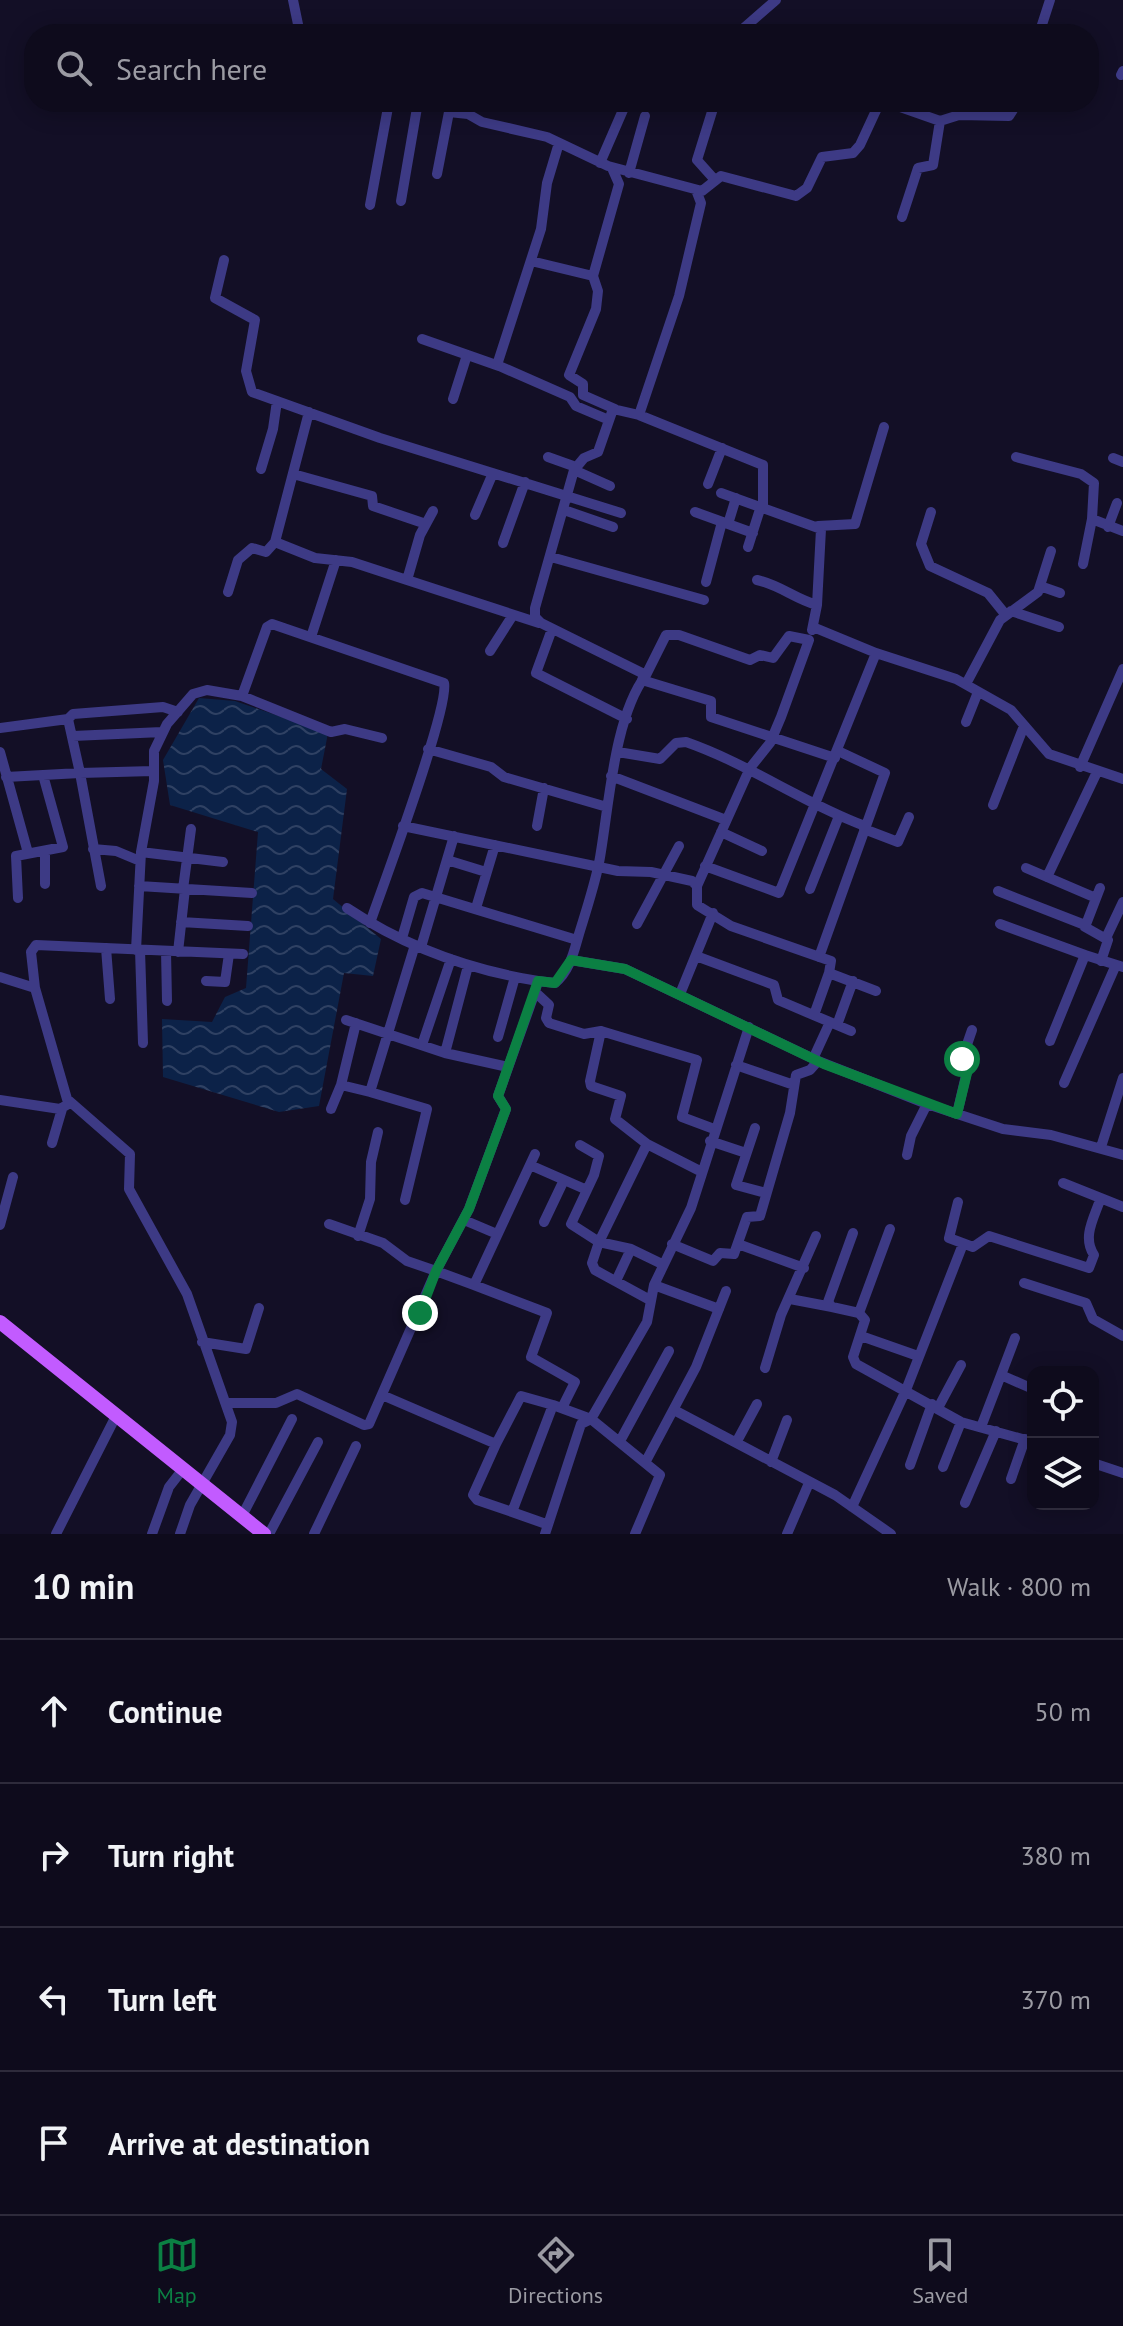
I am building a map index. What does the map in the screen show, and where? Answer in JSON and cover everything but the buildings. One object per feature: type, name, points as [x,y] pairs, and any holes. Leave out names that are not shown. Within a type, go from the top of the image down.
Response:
[{"type":"main road","points":[[0,1322],[117,1414],[203,1487],[266,1534]]},
{"type":"street","points":[[293,0],[298,24]]},
{"type":"street","points":[[748,24],[776,0]]},
{"type":"street","points":[[1042,24],[1050,0]]},
{"type":"street","points":[[370,205],[387,112]]},
{"type":"street","points":[[401,201],[416,112]]},
{"type":"street","points":[[437,174],[449,112],[468,114],[482,122],[547,137],[612,168],[696,190],[702,191],[721,176],[743,179],[796,196],[807,188],[822,157],[853,153],[875,112]]},
{"type":"street","points":[[600,163],[622,112]]},
{"type":"street","points":[[712,112],[697,160],[711,171],[714,179]]},
{"type":"street","points":[[914,112],[940,121],[959,115],[1009,116],[1014,112]]},
{"type":"street","points":[[629,173],[645,116]]},
{"type":"street","points":[[902,217],[918,168],[933,165],[940,121]]},
{"type":"street","points":[[499,366],[497,362],[531,261],[559,143]]},
{"type":"street","points":[[612,168],[619,184],[593,276],[598,291],[596,309],[569,375],[583,384],[583,395],[763,465],[762,507],[748,547]]},
{"type":"street","points":[[639,415],[679,296],[701,203],[696,190]]},
{"type":"street","points":[[224,260],[215,298],[220,304],[255,317],[246,371],[250,390],[621,513]]},
{"type":"street","points":[[531,261],[593,276]]},
{"type":"street","points":[[422,339],[499,366],[570,397],[576,406],[609,420]]},
{"type":"street","points":[[453,399],[467,355]]},
{"type":"street","points":[[261,469],[274,426],[277,401]]},
{"type":"street","points":[[541,623],[535,617],[535,608],[575,468],[598,452],[615,409]]},
{"type":"street","points":[[228,592],[239,558],[252,548],[267,551],[275,542],[309,412]]},
{"type":"street","points":[[721,493],[818,526],[855,524],[884,427]]},
{"type":"street","points":[[708,484],[722,448]]},
{"type":"street","points":[[548,457],[610,486]]},
{"type":"street","points":[[1016,457],[1081,474],[1094,483],[1092,519],[1083,564]]},
{"type":"street","points":[[475,515],[493,473]]},
{"type":"street","points":[[293,474],[372,496],[373,506],[426,524]]},
{"type":"street","points":[[503,543],[525,482]]},
{"type":"street","points":[[706,582],[736,498]]},
{"type":"street","points":[[1108,527],[1117,503]]},
{"type":"street","points":[[564,510],[613,527]]},
{"type":"street","points":[[407,580],[433,511]]},
{"type":"street","points":[[695,512],[753,533]]},
{"type":"street","points":[[931,512],[921,544],[930,566],[988,593],[1008,612],[1059,627]]},
{"type":"street","points":[[1092,519],[1123,531]]},
{"type":"street","points":[[814,1015],[831,961],[731,926],[696,903],[697,886],[705,866],[750,768],[772,738],[809,640],[817,605],[822,532],[818,526]]},
{"type":"street","points":[[275,542],[315,558],[336,560],[407,580],[541,623],[644,677],[711,701],[711,717],[772,738],[836,754],[885,773],[819,957]]},
{"type":"street","points":[[966,684],[1008,612],[1034,595],[1040,586],[1051,551]]},
{"type":"street","points":[[551,557],[704,600]]},
{"type":"street","points":[[311,637],[336,560]]},
{"type":"street","points":[[757,580],[786,588],[798,599],[817,605]]},
{"type":"street","points":[[1040,586],[1060,593]]},
{"type":"street","points":[[490,651],[513,615]]},
{"type":"street","points":[[242,696],[269,624],[444,683],[444,694],[428,749],[370,923]]},
{"type":"street","points":[[813,627],[966,684],[1011,710],[1049,754],[1123,779]]},
{"type":"street","points":[[552,629],[536,673],[627,719]]},
{"type":"street","points":[[714,1129],[682,1117],[697,1060],[601,1031],[584,1034],[549,1023],[546,1018],[555,983],[571,960],[598,866],[611,776],[627,719],[666,635],[679,635],[750,660],[760,655],[773,658],[789,636],[809,640]]},
{"type":"street","points":[[705,866],[778,894],[876,653]]},
{"type":"street","points":[[1080,767],[1123,669]]},
{"type":"street","points":[[143,1043],[138,950],[139,886],[154,781],[154,751],[162,732],[187,699],[199,692],[242,696],[331,732],[345,729],[382,738]]},
{"type":"street","points":[[966,722],[978,692]]},
{"type":"street","points":[[101,886],[68,719],[71,714],[163,707],[178,712]]},
{"type":"street","points":[[0,728],[68,719]]},
{"type":"street","points":[[993,805],[1024,726]]},
{"type":"street","points":[[73,736],[162,732]]},
{"type":"street","points":[[618,752],[660,759],[681,741],[750,768],[816,805],[898,842],[909,817]]},
{"type":"street","points":[[428,749],[480,763],[504,777],[607,807]]},
{"type":"street","points":[[0,752],[28,853]]},
{"type":"street","points":[[6,777],[153,771]]},
{"type":"street","points":[[1047,877],[1097,772]]},
{"type":"street","points":[[18,898],[16,856],[63,846],[43,775]]},
{"type":"street","points":[[611,776],[726,820]]},
{"type":"street","points":[[537,826],[544,788]]},
{"type":"street","points":[[810,889],[839,816]]},
{"type":"street","points":[[403,826],[598,866],[692,881],[697,886]]},
{"type":"street","points":[[178,952],[191,829]]},
{"type":"street","points":[[721,832],[762,851]]},
{"type":"street","points":[[370,1092],[454,836]]},
{"type":"street","points":[[476,908],[495,845]]},
{"type":"street","points":[[637,924],[679,846]]},
{"type":"street","points":[[93,849],[223,862]]},
{"type":"street","points":[[45,851],[45,884]]},
{"type":"street","points":[[447,860],[486,872]]},
{"type":"street","points":[[1026,868],[1098,893],[1085,925]]},
{"type":"street","points":[[139,886],[252,893]]},
{"type":"street","points":[[998,891],[1085,925],[1086,929],[1106,938]]},
{"type":"street","points":[[402,938],[417,893],[436,896],[577,940]]},
{"type":"street","points":[[1101,961],[1106,938],[1123,902]]},
{"type":"street","points":[[347,908],[370,923],[468,966],[515,977],[536,986],[555,983]]},
{"type":"street","points":[[680,994],[713,913]]},
{"type":"street","points":[[181,922],[248,926]]},
{"type":"street","points":[[1000,924],[1119,967],[1064,1083]]},
{"type":"street","points":[[52,1143],[66,1106],[35,988],[31,952],[36,945],[243,954]]},
{"type":"street","points":[[106,948],[110,999]]},
{"type":"street","points":[[166,951],[167,1001]]},
{"type":"street","points":[[206,981],[225,982],[229,954]]},
{"type":"street","points":[[1050,1041],[1085,955]]},
{"type":"street","points":[[696,956],[774,985],[776,999],[851,1031]]},
{"type":"street","points":[[422,1045],[451,959]]},
{"type":"street","points":[[571,960],[618,967],[816,1060],[927,1104],[1003,1129],[1051,1135],[1123,1155]]},
{"type":"street","points":[[445,1053],[468,966]]},
{"type":"street","points":[[829,973],[876,991]]},
{"type":"street","points":[[0,977],[35,988]]},
{"type":"street","points":[[498,1037],[515,977]]},
{"type":"street","points":[[672,1244],[713,1261],[720,1253],[733,1255],[747,1217],[760,1216],[791,1106],[796,1075],[810,1070],[853,981]]},
{"type":"street","points":[[536,986],[549,1005]]},
{"type":"street","points":[[227,1403],[278,1403],[291,1393],[367,1425],[436,1271],[464,1220],[506,1109],[498,1098],[536,986]]},
{"type":"street","points":[[331,1109],[341,1085],[351,1022],[388,1031],[445,1053],[508,1067]]},
{"type":"street","points":[[635,1534],[660,1475],[591,1419],[521,1396],[473,1495],[477,1500],[512,1512],[546,1529],[581,1424],[591,1419],[647,1322],[654,1285],[691,1208],[700,1171],[749,1027]]},
{"type":"street","points":[[957,1114],[968,1069],[962,1059],[972,1030]]},
{"type":"street","points":[[601,1031],[590,1074],[591,1086],[621,1096],[615,1119],[647,1144],[700,1171]]},
{"type":"street","points":[[736,1065],[794,1085]]},
{"type":"street","points":[[1101,1147],[1123,1078]]},
{"type":"street","points":[[341,1085],[427,1109],[405,1200]]},
{"type":"street","points":[[0,1100],[66,1106],[130,1154],[129,1189],[187,1294],[232,1422],[230,1435],[190,1505],[180,1534]]},
{"type":"street","points":[[907,1155],[911,1136],[927,1104]]},
{"type":"street","points":[[755,1128],[736,1185],[766,1193]]},
{"type":"street","points":[[358,1236],[370,1199],[371,1162],[378,1132]]},
{"type":"street","points":[[710,1141],[746,1153]]},
{"type":"street","points":[[647,1144],[599,1242],[593,1267],[650,1300]]},
{"type":"street","points":[[580,1145],[599,1154],[571,1224],[599,1242],[631,1249],[662,1264]]},
{"type":"street","points":[[474,1285],[533,1159],[564,1180],[587,1190]]},
{"type":"street","points":[[0,1225],[13,1177]]},
{"type":"street","points":[[544,1222],[564,1180]]},
{"type":"street","points":[[1063,1183],[1123,1207]]},
{"type":"street","points":[[958,1202],[948,1237],[976,1246],[989,1236],[1089,1268],[1094,1255],[1088,1246],[1088,1235],[1100,1200]]},
{"type":"street","points":[[464,1220],[497,1234]]},
{"type":"street","points":[[329,1224],[383,1243],[407,1261],[547,1313],[531,1357],[575,1382],[557,1407],[512,1512]]},
{"type":"street","points":[[859,1313],[890,1229]]},
{"type":"street","points":[[832,1307],[829,1299],[853,1233]]},
{"type":"street","points":[[765,1368],[816,1236]]},
{"type":"street","points":[[738,1244],[804,1268]]},
{"type":"street","points":[[852,1507],[906,1390],[963,1244]]},
{"type":"street","points":[[616,1281],[631,1249]]},
{"type":"street","points":[[1024,1283],[1086,1303],[1093,1319],[1123,1336]]},
{"type":"street","points":[[654,1285],[719,1309]]},
{"type":"street","points":[[646,1461],[696,1367],[726,1291]]},
{"type":"street","points":[[790,1299],[859,1313],[865,1320],[853,1357],[856,1364],[961,1422],[1027,1439]]},
{"type":"street","points":[[202,1342],[246,1349],[259,1308]]},
{"type":"street","points":[[861,1336],[918,1356]]},
{"type":"street","points":[[981,1427],[1015,1338]]},
{"type":"street","points":[[620,1441],[669,1351]]},
{"type":"street","points":[[910,1465],[935,1406],[961,1365]]},
{"type":"street","points":[[1001,1375],[1027,1386]]},
{"type":"street","points":[[382,1395],[496,1444]]},
{"type":"street","points":[[737,1441],[757,1404]]},
{"type":"street","points":[[674,1410],[737,1441],[852,1507],[891,1534]]},
{"type":"street","points":[[56,1534],[117,1414]]},
{"type":"street","points":[[242,1516],[292,1419]]},
{"type":"street","points":[[771,1462],[787,1420]]},
{"type":"street","points":[[943,1467],[961,1422]]},
{"type":"street","points":[[965,1503],[996,1431]]},
{"type":"street","points":[[266,1534],[318,1442]]},
{"type":"street","points":[[1011,1479],[1027,1444]]},
{"type":"street","points":[[314,1534],[356,1446]]},
{"type":"street","points":[[1099,1465],[1123,1473]]},
{"type":"street","points":[[152,1534],[169,1487],[183,1469]]},
{"type":"street","points":[[787,1534],[809,1483]]},
{"type":"water","points":[[199,698],[235,701],[328,733],[321,769],[347,789],[333,899],[381,939],[373,976],[344,973],[319,1106],[279,1112],[163,1077],[162,1019],[212,1022],[225,997],[246,988],[258,832],[170,805],[163,760]]},
{"type":"route","points":[[420,1313],[436,1271],[469,1209],[506,1109],[498,1096],[526,1023],[538,981],[555,983],[571,960],[625,969],[824,1064],[957,1114],[968,1069],[962,1059]]}]
